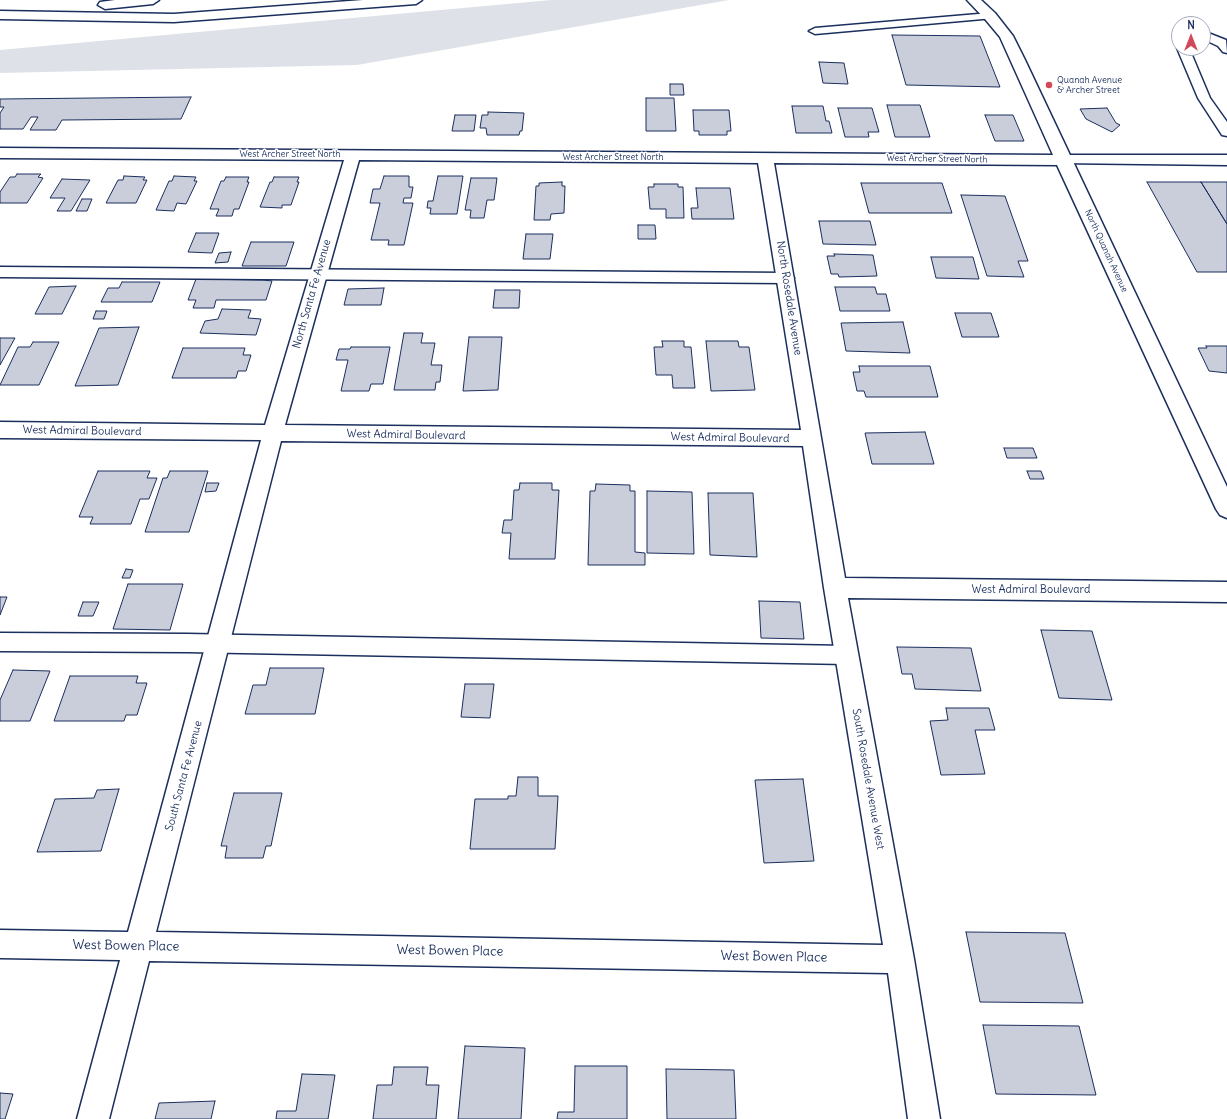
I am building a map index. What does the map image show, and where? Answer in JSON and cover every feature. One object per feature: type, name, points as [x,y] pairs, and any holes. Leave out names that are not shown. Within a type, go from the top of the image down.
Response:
[{"type":"main road","points":[[0,14],[153,0]]},
{"type":"main road","points":[[0,14],[174,18],[416,0]]},
{"type":"main road","name":"North Quanah Avenue","points":[[973,0],[990,16],[1006,36],[1015,54],[1227,509]]},
{"type":"main road","name":"West Archer Street North","points":[[0,153],[1227,160]]},
{"type":"main road","name":"North Santa Fe Avenue","points":[[273,433],[317,275],[353,155]]},
{"type":"main road","name":"North Rosedale Avenue","points":[[765,158],[812,438]]},
{"type":"main road","name":"West Admiral Boulevard","points":[[0,430],[812,438]]},
{"type":"main road","name":"South Santa Fe Avenue","points":[[93,1119],[273,433]]},
{"type":"main road","name":"South Rosedale Avenue West","points":[[812,438],[846,656],[900,959],[924,1119]]},
{"type":"main road","name":"West Admiral Boulevard","points":[[835,588],[1227,592]]},
{"type":"main road","name":"West Bowen Place","points":[[0,944],[900,959]]},
{"type":"lane","points":[[815,31],[990,16]]},
{"type":"lane","points":[[1211,38],[1222,42],[1227,49]]},
{"type":"lane","points":[[1186,56],[1204,98],[1227,132]]},
{"type":"lane","points":[[0,272],[786,278]]},
{"type":"lane","points":[[0,642],[218,643],[846,656]]},
{"type":"shaded area","points":[[551,0],[729,0],[357,65],[0,73],[0,50]]},
{"type":"building","points":[[892,35],[980,36],[1000,87],[906,85]]},
{"type":"building","points":[[819,62],[844,63],[848,84],[823,83]]},
{"type":"building","points":[[670,84],[683,84],[684,95],[670,95]]},
{"type":"building","points":[[191,97],[181,119],[62,120],[56,130],[30,130],[38,117],[31,117],[23,129],[0,129],[0,113],[4,107],[0,107],[0,99]]},
{"type":"building","points":[[646,98],[674,98],[676,131],[646,131]]},
{"type":"building","points":[[887,105],[920,105],[930,137],[895,137]]},
{"type":"building","points":[[792,106],[823,106],[826,121],[829,121],[832,133],[796,133]]},
{"type":"building","points":[[838,108],[872,108],[879,132],[868,132],[869,137],[845,137]]},
{"type":"building","points":[[1107,108],[1116,123],[1120,125],[1112,132],[1086,119],[1080,109]]},
{"type":"building","points":[[693,110],[729,110],[731,131],[727,131],[727,135],[699,135],[699,131],[694,131]]},
{"type":"building","points":[[488,112],[524,113],[522,131],[520,131],[519,135],[487,135],[486,128],[480,128],[482,115],[488,115]]},
{"type":"building","points":[[455,115],[476,115],[474,131],[452,131]]},
{"type":"building","points":[[985,115],[1013,115],[1024,141],[995,141]]},
{"type":"building","points":[[17,174],[41,174],[38,177],[43,178],[27,203],[0,203],[0,192],[10,177],[15,177]]},
{"type":"building","points":[[124,176],[145,177],[143,180],[147,180],[136,203],[106,203],[118,180],[123,180]]},
{"type":"building","points":[[174,176],[196,177],[194,181],[197,181],[186,204],[177,203],[174,211],[156,210],[169,181],[172,181]]},
{"type":"building","points":[[384,176],[409,176],[409,187],[413,187],[411,198],[404,198],[403,203],[413,203],[404,245],[388,245],[389,240],[371,240],[380,203],[370,203],[373,189],[380,189]]},
{"type":"building","points":[[438,176],[463,176],[457,214],[430,214],[431,208],[427,208],[428,201],[433,201]]},
{"type":"building","points":[[226,177],[249,177],[247,182],[249,182],[239,209],[234,209],[232,216],[216,216],[219,209],[210,209],[221,181],[224,181]]},
{"type":"building","points":[[274,177],[299,177],[297,182],[299,182],[291,205],[282,205],[282,208],[260,207],[270,182],[272,182]]},
{"type":"building","points":[[471,178],[497,178],[494,200],[487,200],[484,218],[470,218],[471,210],[465,210]]},
{"type":"building","points":[[62,179],[90,180],[71,211],[57,211],[65,198],[50,198]]},
{"type":"building","points":[[562,182],[562,186],[565,186],[564,213],[551,214],[550,220],[534,220],[536,186],[539,186],[539,183]]},
{"type":"building","points":[[1147,182],[1201,182],[1227,224],[1227,272],[1197,272]]},
{"type":"building","points":[[1201,182],[1227,182],[1227,224]]},
{"type":"building","points":[[861,183],[942,183],[952,213],[869,213]]},
{"type":"building","points":[[654,184],[678,184],[678,187],[683,187],[684,218],[666,218],[666,209],[650,209],[648,187],[654,187]]},
{"type":"building","points":[[696,188],[730,188],[734,219],[692,219],[691,208],[698,208]]},
{"type":"building","points":[[961,195],[1005,196],[1028,261],[1018,261],[1024,277],[987,276]]},
{"type":"building","points":[[82,199],[92,199],[87,211],[76,211]]},
{"type":"building","points":[[819,221],[870,221],[876,245],[823,244]]},
{"type":"building","points":[[638,225],[655,225],[656,239],[638,239]]},
{"type":"building","points":[[196,233],[219,233],[212,253],[188,252]]},
{"type":"building","points":[[526,234],[553,234],[550,259],[523,259]]},
{"type":"building","points":[[251,242],[294,242],[286,266],[242,266]]},
{"type":"building","points":[[231,252],[228,262],[215,263],[219,253]]},
{"type":"building","points":[[834,254],[873,255],[877,276],[839,277],[838,274],[831,274],[827,256],[835,256]]},
{"type":"building","points":[[931,257],[973,257],[979,279],[936,278]]},
{"type":"building","points":[[196,279],[272,281],[266,300],[216,300],[214,308],[193,308],[196,300],[188,300]]},
{"type":"building","points":[[122,282],[160,282],[152,302],[101,302],[108,288],[119,288]]},
{"type":"building","points":[[76,286],[62,314],[35,314],[49,287]]},
{"type":"building","points":[[835,287],[875,287],[877,294],[886,294],[890,311],[840,311]]},
{"type":"building","points":[[384,288],[381,305],[344,305],[348,289]]},
{"type":"building","points":[[495,290],[520,290],[519,308],[493,308]]},
{"type":"building","points":[[222,309],[251,310],[248,318],[261,319],[256,335],[200,333],[205,321],[218,319]]},
{"type":"building","points":[[96,311],[107,311],[104,319],[93,319]]},
{"type":"building","points":[[955,313],[991,313],[999,337],[962,337]]},
{"type":"building","points":[[903,322],[910,353],[846,351],[841,323]]},
{"type":"building","points":[[139,327],[118,385],[75,386],[99,328]]},
{"type":"building","points":[[404,333],[423,333],[421,343],[435,343],[431,365],[442,365],[440,382],[436,382],[435,390],[394,390]]},
{"type":"building","points":[[469,337],[502,337],[498,390],[463,391]]},
{"type":"building","points":[[0,338],[15,338],[0,365]]},
{"type":"building","points":[[662,341],[684,341],[684,347],[691,347],[695,388],[673,388],[672,375],[656,375],[654,347],[663,347]]},
{"type":"building","points":[[706,341],[738,341],[739,347],[749,347],[755,390],[711,391]]},
{"type":"building","points":[[33,342],[59,342],[39,385],[0,385],[18,347],[30,347]]},
{"type":"building","points":[[1206,346],[1227,346],[1227,373],[1209,371],[1198,348],[1207,348]]},
{"type":"building","points":[[351,347],[390,347],[383,384],[371,384],[369,391],[341,391],[348,360],[336,360],[339,349],[350,349]]},
{"type":"building","points":[[183,348],[245,348],[243,355],[251,355],[246,371],[238,371],[236,378],[172,378]]},
{"type":"building","points":[[859,366],[930,366],[938,397],[866,397],[864,391],[857,391],[853,372],[860,372]]},
{"type":"building","points":[[925,432],[934,464],[872,464],[865,433]]},
{"type":"building","points":[[1004,448],[1033,448],[1037,458],[1007,458]]},
{"type":"building","points":[[98,471],[150,471],[147,478],[157,478],[149,499],[140,499],[131,524],[90,524],[93,517],[79,517]]},
{"type":"building","points":[[170,471],[208,471],[189,532],[145,532],[163,478],[167,478]]},
{"type":"building","points":[[1027,471],[1041,471],[1044,479],[1030,479]]},
{"type":"building","points":[[207,483],[219,483],[216,491],[205,492]]},
{"type":"building","points":[[520,483],[552,483],[552,490],[559,490],[555,559],[509,559],[511,533],[502,533],[504,520],[512,520],[514,490],[519,490]]},
{"type":"building","points":[[596,484],[630,485],[630,491],[635,491],[635,552],[645,553],[645,565],[588,565],[590,491],[595,491]]},
{"type":"building","points":[[647,491],[692,492],[694,554],[647,553]]},
{"type":"building","points":[[708,493],[753,493],[757,557],[710,555]]},
{"type":"building","points":[[126,569],[133,570],[130,578],[122,578]]},
{"type":"building","points":[[128,584],[183,584],[170,630],[113,629]]},
{"type":"building","points":[[0,597],[7,597],[0,615]]},
{"type":"building","points":[[759,601],[800,602],[804,639],[761,638]]},
{"type":"building","points":[[83,602],[99,602],[93,616],[78,616]]},
{"type":"building","points":[[1041,630],[1092,631],[1112,700],[1059,698]]},
{"type":"building","points":[[897,647],[971,648],[981,691],[915,689],[912,674],[902,674]]},
{"type":"building","points":[[270,668],[324,668],[315,714],[245,714],[253,685],[266,685]]},
{"type":"building","points":[[13,670],[50,671],[30,721],[0,721],[0,700]]},
{"type":"building","points":[[70,676],[138,676],[136,683],[147,683],[137,715],[126,715],[124,721],[54,721]]},
{"type":"building","points":[[465,684],[494,684],[490,718],[461,717]]},
{"type":"building","points":[[946,708],[989,708],[995,730],[975,730],[985,774],[941,775],[930,721],[948,720]]},
{"type":"building","points":[[518,777],[538,777],[538,796],[558,796],[555,849],[470,849],[475,799],[508,799],[508,796],[516,796]]},
{"type":"building","points":[[803,779],[814,861],[764,863],[755,780]]},
{"type":"building","points":[[119,789],[101,851],[37,852],[55,799],[94,798],[97,790]]},
{"type":"building","points":[[234,793],[282,793],[271,846],[266,846],[263,858],[225,858],[227,846],[221,846]]},
{"type":"building","points":[[966,932],[1065,933],[1083,1003],[980,1002]]},
{"type":"building","points":[[983,1025],[1079,1026],[1096,1095],[996,1094]]},
{"type":"building","points":[[465,1046],[525,1048],[521,1119],[458,1119]]},
{"type":"building","points":[[575,1066],[627,1066],[627,1119],[557,1119],[558,1112],[574,1112]]},
{"type":"building","points":[[394,1067],[428,1067],[426,1085],[439,1085],[436,1119],[373,1119],[377,1085],[392,1085]]},
{"type":"building","points":[[666,1069],[734,1070],[736,1119],[667,1119]]},
{"type":"building","points":[[302,1074],[335,1075],[328,1119],[276,1119],[277,1111],[296,1111]]},
{"type":"building","points":[[0,1093],[13,1094],[5,1119],[0,1119]]},
{"type":"building","points":[[215,1101],[211,1119],[155,1119],[159,1103]]},
{"type":"place","name":"Quanah Avenue & Archer Street","points":[[1049,85]]}]
